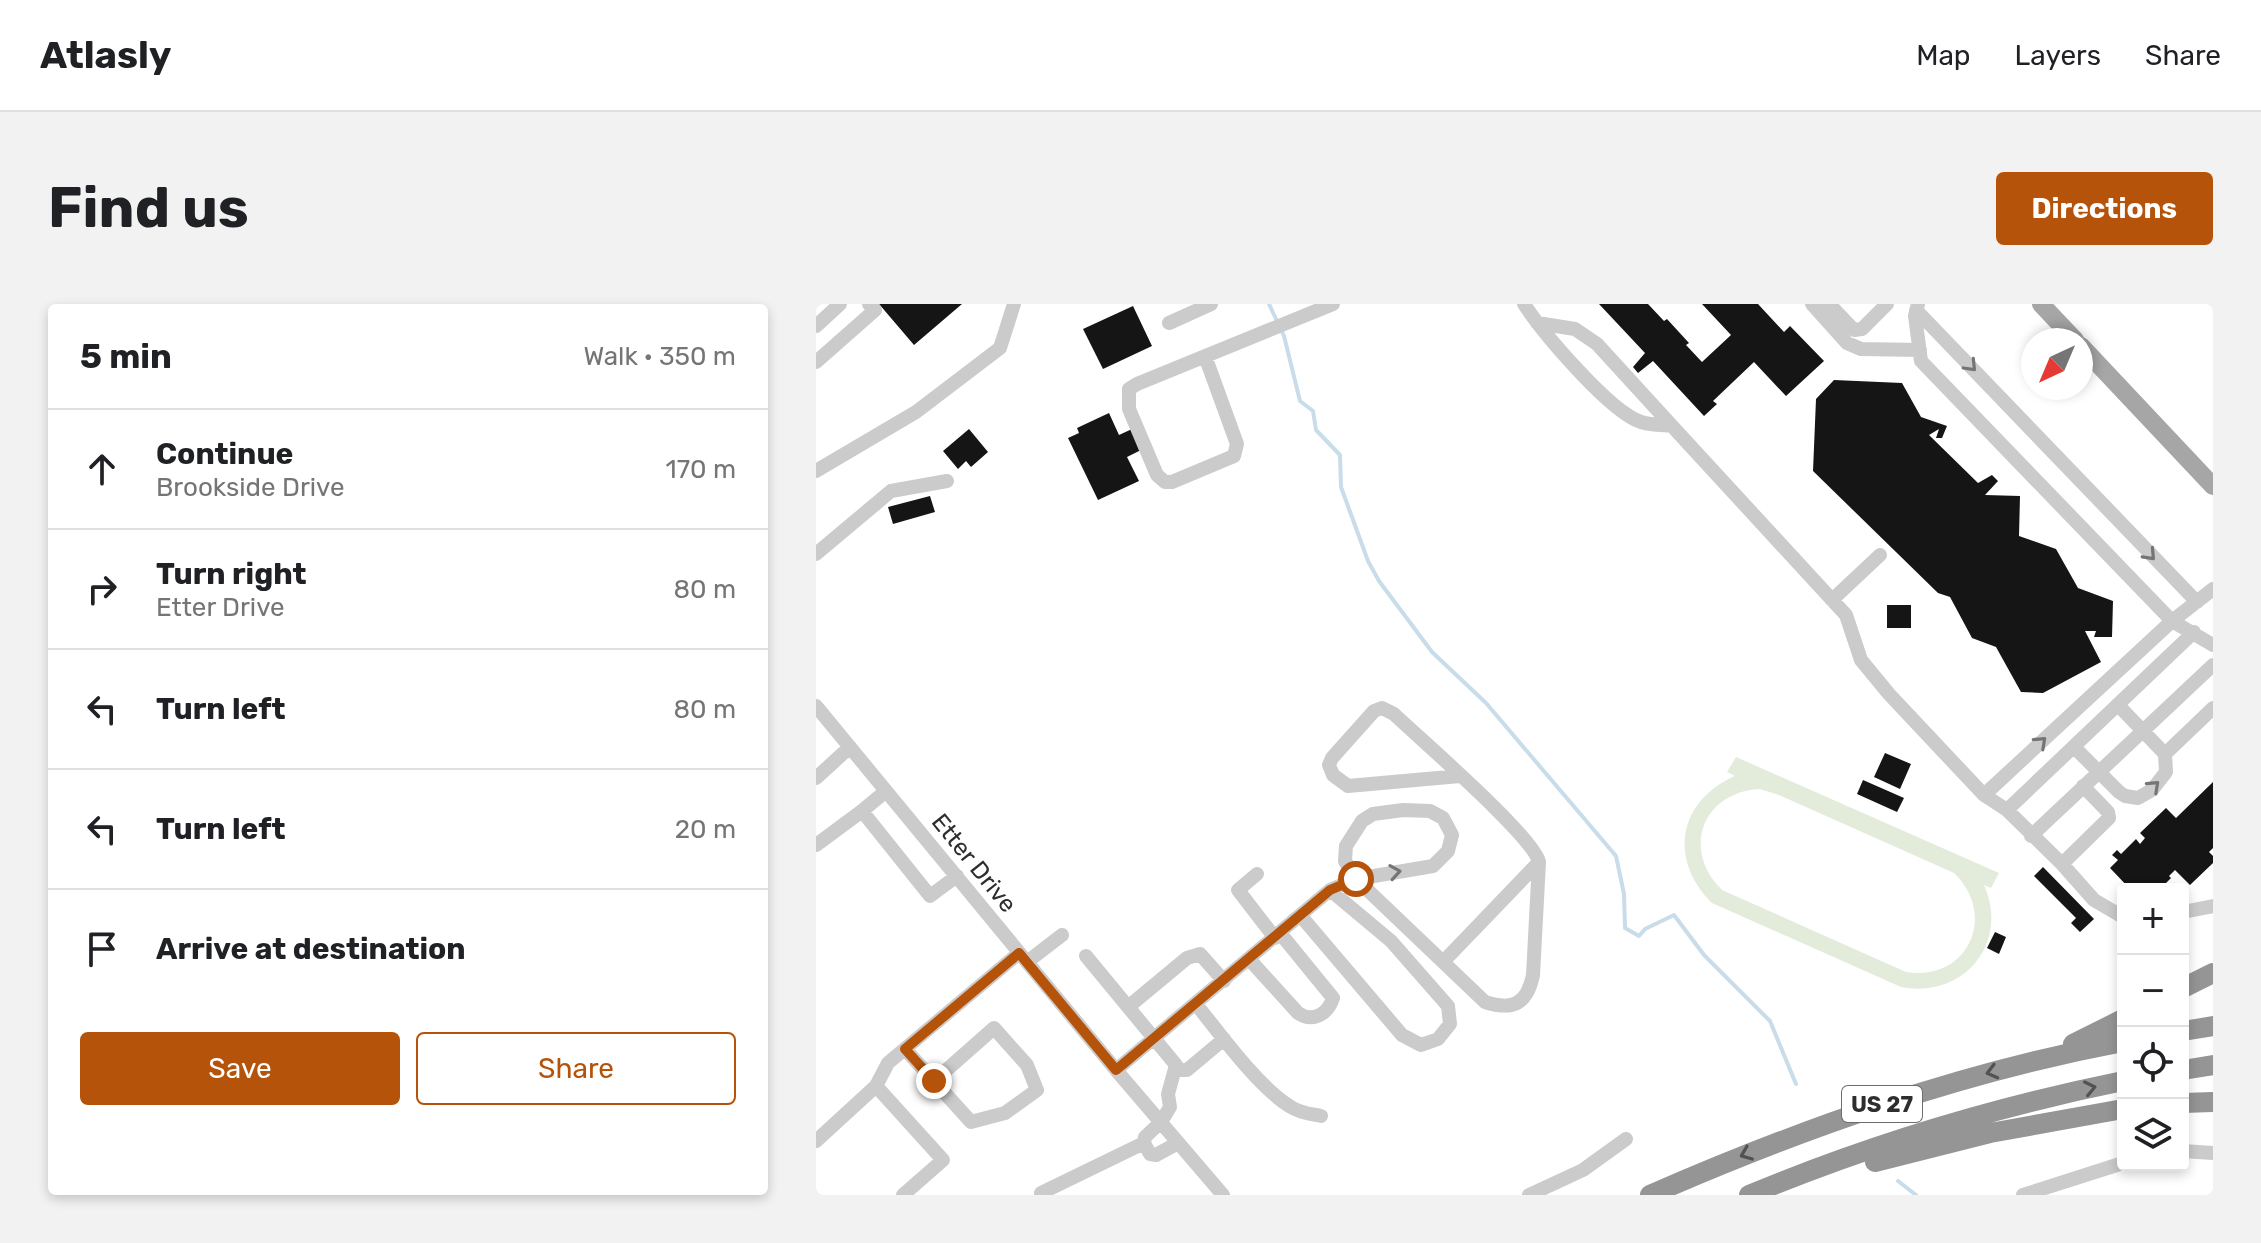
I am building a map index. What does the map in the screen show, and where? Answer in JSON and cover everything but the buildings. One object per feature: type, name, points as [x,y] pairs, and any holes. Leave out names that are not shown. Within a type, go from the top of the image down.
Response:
[{"type":"highway","points":[[2189,985],[2213,973]]},
{"type":"highway","points":[[2042,1059],[2117,1022]]},
{"type":"highway","points":[[2189,1030],[2213,1026]]},
{"type":"highway","name":"US 27","points":[[1650,1195],[1767,1146],[1868,1109],[1950,1083],[2117,1043]]},
{"type":"highway","points":[[2189,1069],[2213,1065]]},
{"type":"highway","name":"US 27","points":[[1749,1195],[1834,1162],[1932,1130],[2117,1082]]},
{"type":"highway","points":[[2189,1103],[2213,1102]]},
{"type":"highway","points":[[1760,1195],[1914,1151],[1990,1133],[2117,1110]]},
{"type":"main road","points":[[2041,304],[2064,328]]},
{"type":"main road","points":[[2093,359],[2213,486]]},
{"type":"street","points":[[816,326],[840,304]]},
{"type":"street","points":[[816,362],[875,310],[869,304]]},
{"type":"street","points":[[816,471],[916,412],[1000,348],[1014,304]]},
{"type":"street","points":[[1169,323],[1211,304]]},
{"type":"street","points":[[1205,356],[1237,451],[1234,456],[1165,482],[1157,475],[1129,409],[1129,389],[1205,356],[1333,304]]},
{"type":"street","points":[[1524,304],[1537,323],[1607,399],[1639,421],[1672,426]]},
{"type":"street","points":[[1812,304],[1847,343],[1861,349],[1920,350]]},
{"type":"street","points":[[1829,304],[1854,330],[1862,329],[1882,306]]},
{"type":"street","points":[[1917,307],[1921,361],[2172,621],[2213,645]]},
{"type":"street","points":[[1917,307],[2197,602]]},
{"type":"street","points":[[1537,323],[1575,329],[1597,344],[1846,615],[1861,660],[1889,694],[1984,795],[2007,810],[2094,900],[2117,913]]},
{"type":"street","points":[[816,554],[891,491],[947,481]]},
{"type":"street","points":[[1832,600],[1880,555]]},
{"type":"street","points":[[1984,795],[2172,621],[2213,589]]},
{"type":"street","points":[[2007,810],[2194,632]]},
{"type":"street","points":[[2031,836],[2213,665]]},
{"type":"street","points":[[2074,747],[2125,796],[2138,798],[2152,790],[2166,772],[2165,754],[2118,705]]},
{"type":"street","name":"Etter Drive","points":[[816,706],[1223,1195]]},
{"type":"street","points":[[1116,1070],[1330,890],[1356,879],[1433,866],[1448,851],[1452,835],[1443,818],[1430,811],[1403,810],[1373,814],[1362,821],[1346,846],[1345,861],[1356,879],[1485,1002],[1498,1006],[1522,1001],[1530,990],[1533,975],[1539,862],[1537,853],[1527,840],[1460,776],[1394,714],[1382,708],[1374,711],[1329,765],[1333,775],[1348,786],[1460,776]]},
{"type":"street","points":[[2165,754],[2213,708]]},
{"type":"street","points":[[816,778],[850,747]]},
{"type":"street","points":[[2062,864],[2109,818],[2108,812],[2083,786]]},
{"type":"street","points":[[816,845],[886,791]]},
{"type":"street","points":[[862,811],[930,896],[957,876]]},
{"type":"street","points":[[1443,962],[1539,862]]},
{"type":"street","points":[[1249,959],[1305,1018],[1313,1019],[1323,1013],[1333,998],[1238,890],[1257,874]]},
{"type":"street","points":[[1300,915],[1402,1035],[1421,1045],[1438,1039],[1450,1024],[1448,1006],[1391,941],[1330,890]]},
{"type":"street","points":[[2206,908],[2213,894]]},
{"type":"street","points":[[816,1141],[876,1086],[888,1063],[1023,957],[1062,935]]},
{"type":"street","points":[[1128,1007],[1187,958],[1200,954],[1224,981]]},
{"type":"street","points":[[1041,1193],[1144,1143],[1148,1133],[1161,1122],[1170,1107],[1168,1094],[1176,1065],[1086,956]]},
{"type":"street","points":[[1196,1004],[1279,1099],[1294,1109],[1321,1116]]},
{"type":"street","points":[[905,1049],[971,1122],[1005,1113],[1037,1090],[1027,1065],[994,1028],[934,1081]]},
{"type":"street","points":[[1175,1070],[1187,1070],[1224,1039]]},
{"type":"street","points":[[876,1086],[943,1160],[903,1195]]},
{"type":"street","points":[[1529,1195],[1583,1170],[1608,1155],[1626,1139]]},
{"type":"street","points":[[1144,1143],[1150,1154],[1156,1155],[1178,1143]]},
{"type":"street","points":[[2189,1151],[2213,1153]]},
{"type":"street","points":[[2023,1195],[2117,1165]]},
{"type":"green space","points":[[1736,757],[1999,873],[1991,888],[1984,885],[1991,928],[1986,946],[1976,963],[1961,976],[1944,984],[1923,988],[1901,987],[1712,903],[1689,869],[1685,851],[1686,833],[1691,816],[1701,800],[1735,776],[1727,772]],"holes":[[[1760,789],[1954,873],[1967,890],[1974,908],[1970,942],[1960,956],[1946,967],[1928,972],[1906,972],[1722,890],[1709,874],[1702,858],[1704,826],[1712,812],[1724,800],[1740,793]]]},
{"type":"waterway","points":[[1269,304],[1284,336],[1300,401],[1313,411],[1316,430],[1340,455],[1341,487],[1368,561],[1379,581],[1432,652],[1486,703],[1616,856],[1624,894],[1625,928],[1639,936],[1645,929],[1674,915],[1704,955],[1770,1021],[1796,1084]]},
{"type":"waterway","points":[[1898,1181],[1916,1195]]},
{"type":"route","points":[[934,1081],[905,1049],[1019,953],[1116,1070],[1330,890],[1356,879]]}]
